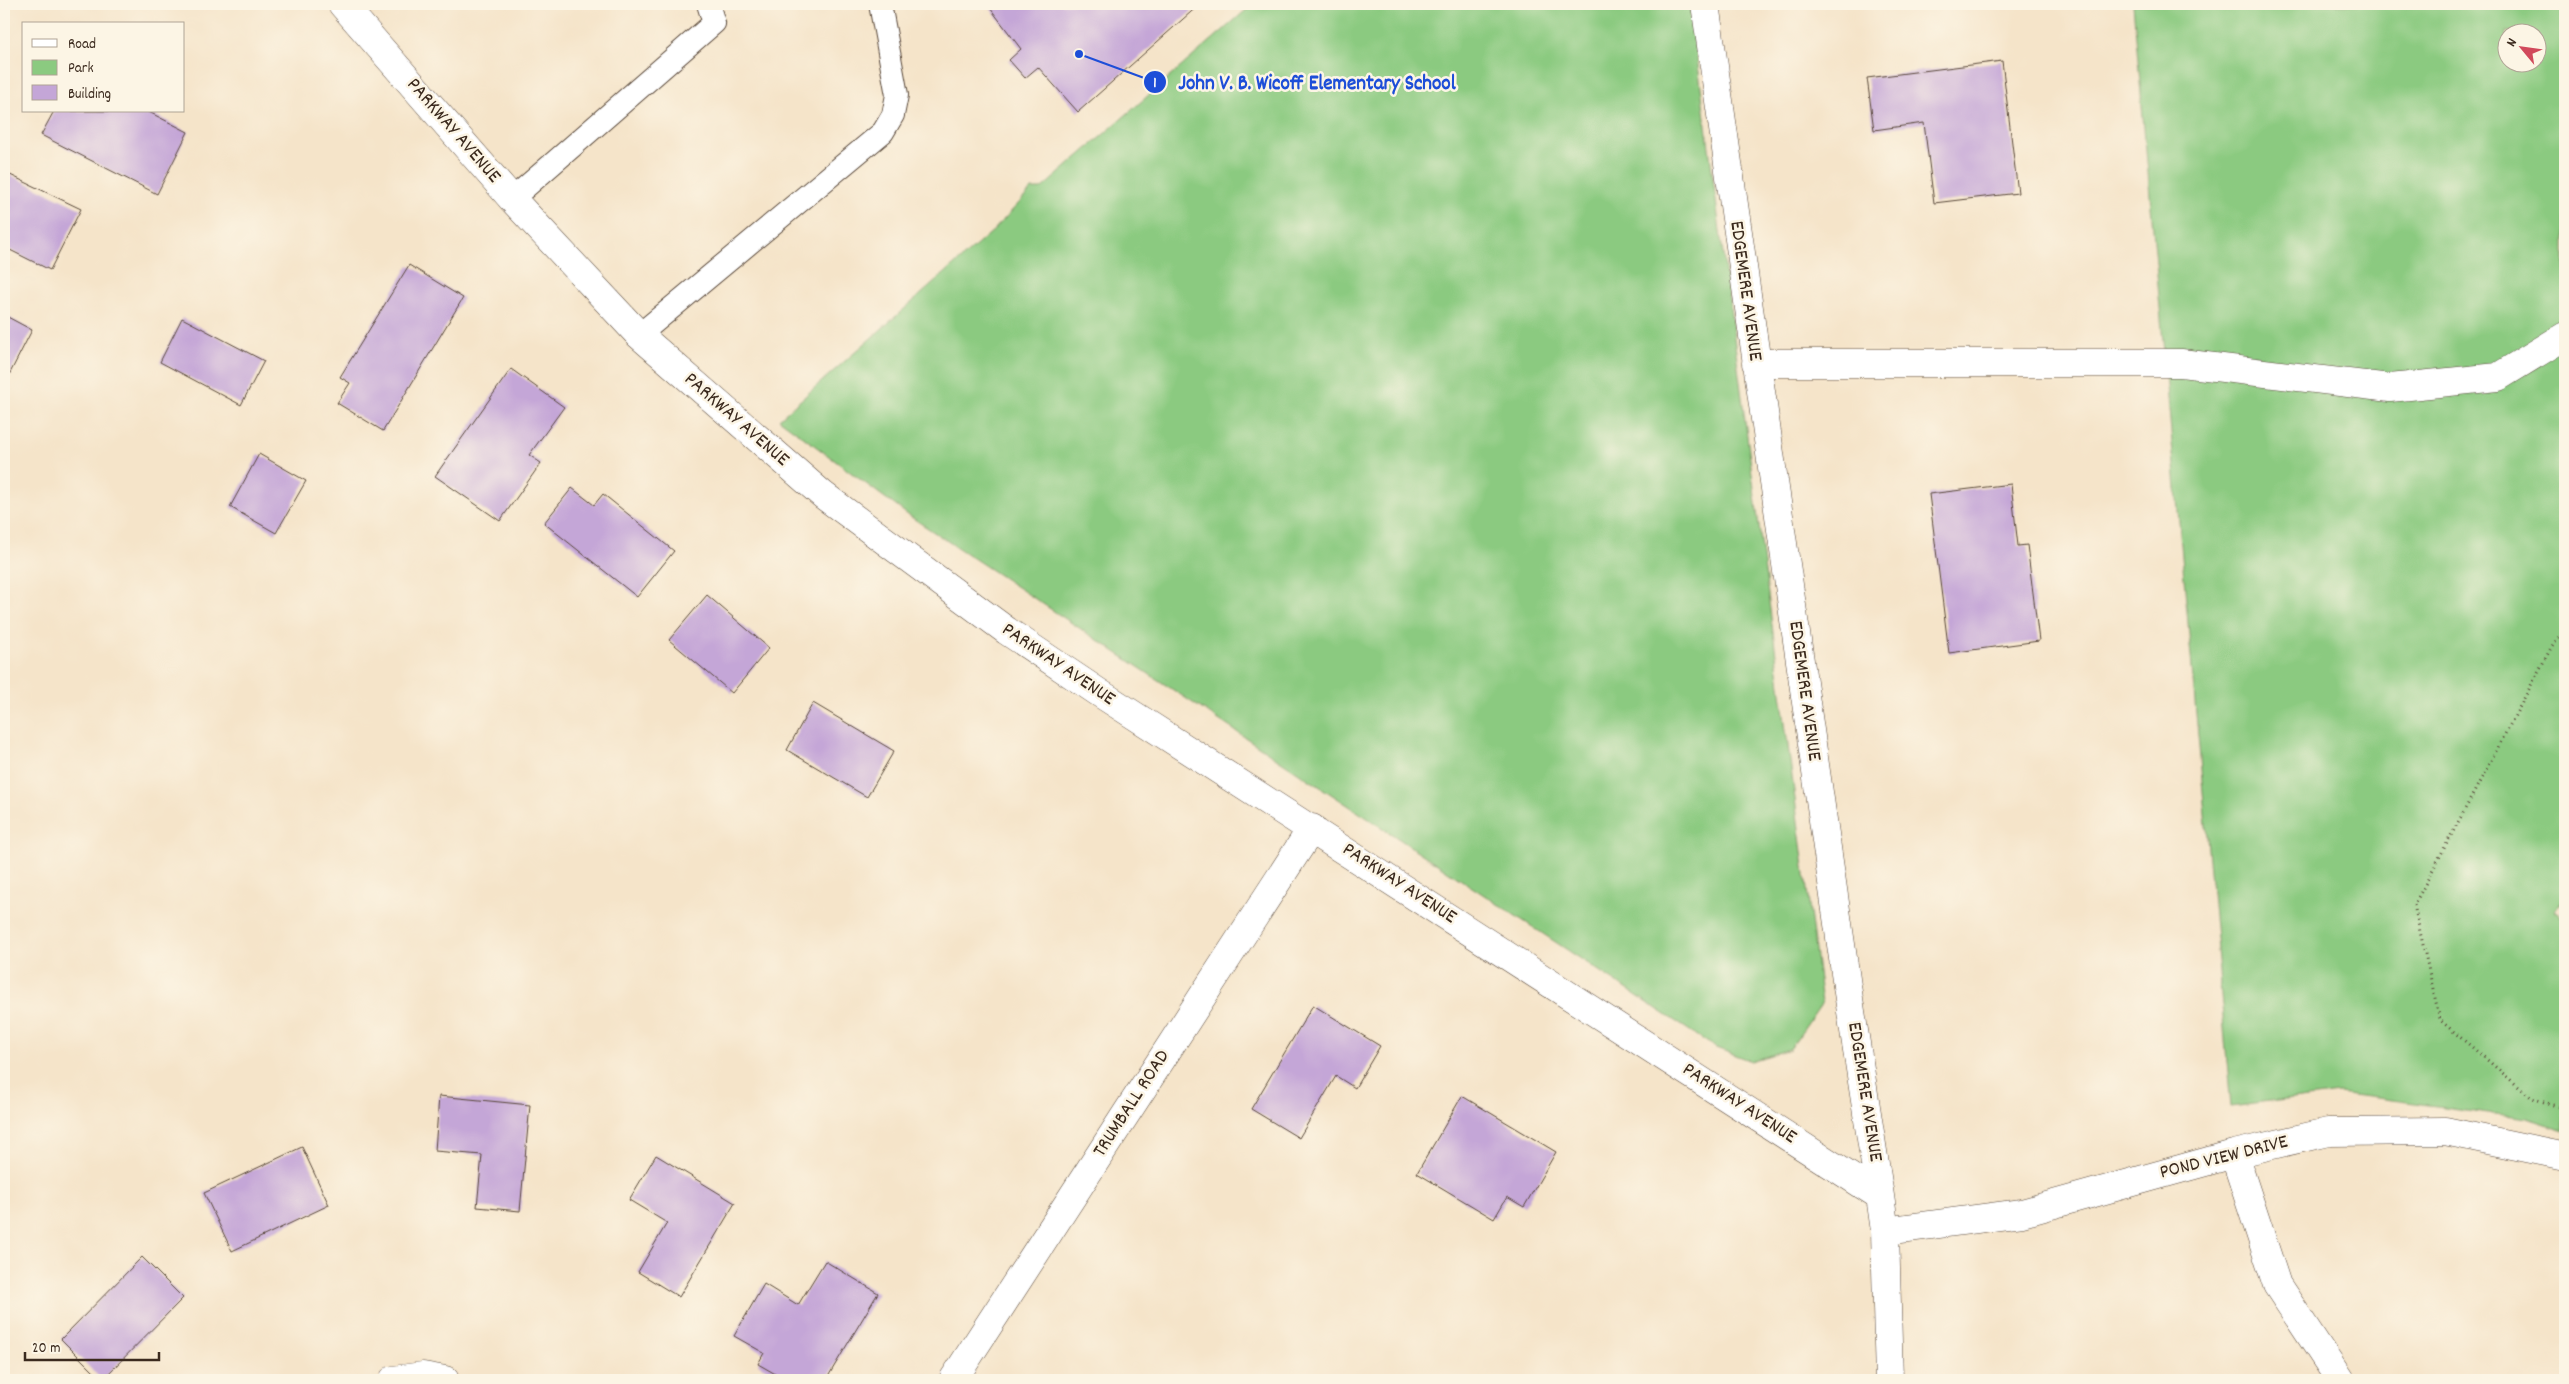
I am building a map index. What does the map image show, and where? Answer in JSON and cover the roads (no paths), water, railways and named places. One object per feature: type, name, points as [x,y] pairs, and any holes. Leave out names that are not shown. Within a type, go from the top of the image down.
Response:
[{"type":"street","name":"PARKWAY AVENUE","points":[[342,4],[512,199],[639,335],[823,495],[1007,631],[1081,681],[1312,828],[1880,1196]]},
{"type":"street","name":"EDGEMERE AVENUE","points":[[1705,4],[1847,986],[1885,1231],[1890,1380]]},
{"type":"street","points":[[1756,363],[2181,363],[2390,388],[2498,377],[2565,336]]},
{"type":"street","name":"TRUMBALL ROAD","points":[[953,1380],[1312,828]]},
{"type":"street","name":"POND VIEW DRIVE","points":[[1885,1231],[2022,1213],[2234,1154],[2328,1132],[2445,1131],[2565,1156]]},
{"type":"street","points":[[2234,1154],[2276,1285],[2340,1380]]},
{"type":"street","points":[[393,1380],[422,1376],[445,1380]]},
{"type":"lane","points":[[512,199],[714,23],[708,4]]},
{"type":"lane","points":[[639,335],[883,132],[893,115],[896,95],[880,4]]},
{"type":"place","name":"John V. B. Wicoff Elementary School","points":[[1079,54]]}]
